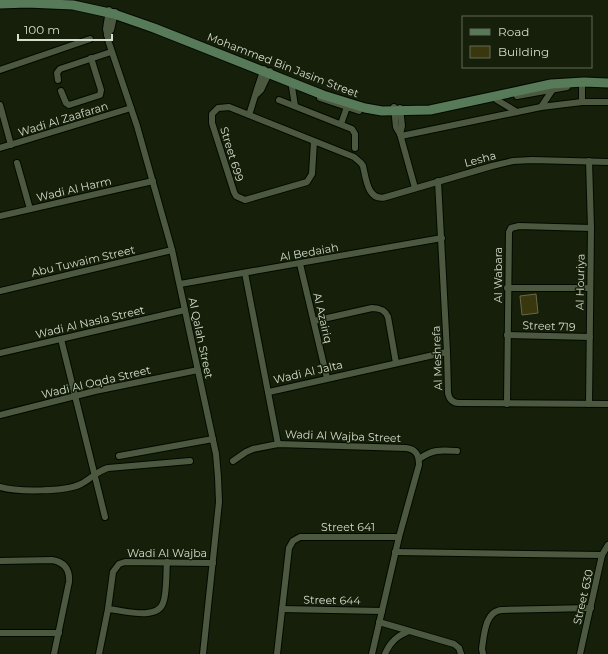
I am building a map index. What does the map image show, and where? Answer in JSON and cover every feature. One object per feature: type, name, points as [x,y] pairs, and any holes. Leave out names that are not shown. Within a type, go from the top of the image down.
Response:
[{"type":"street","name":"Mohammed Bin Jasim Street","points":[[63,0],[112,12],[266,71],[347,100],[374,106],[422,111],[551,84],[584,82],[608,84]]},
{"type":"street","name":"Mohammed Bin Jasim Street","points":[[7,2],[73,5],[112,12]]},
{"type":"street","name":"Al Qalah Street","points":[[112,12],[106,29],[153,181],[172,250],[213,439],[218,469],[219,496],[203,654]]},
{"type":"street","points":[[0,70],[90,39]]},
{"type":"street","points":[[58,80],[57,73],[60,69],[112,52]]},
{"type":"street","points":[[61,91],[66,103],[69,105],[100,95],[101,90],[91,58]]},
{"type":"street","name":"Mohammed Bin Jasim Street","points":[[266,71],[290,84],[375,110],[438,105],[553,81],[583,79],[608,80]]},
{"type":"street","points":[[249,115],[257,87],[266,71]]},
{"type":"street","points":[[290,84],[295,106]]},
{"type":"street","points":[[290,84],[314,96],[347,107],[368,113],[375,110]]},
{"type":"street","points":[[422,111],[435,113],[553,89],[582,86],[608,88]]},
{"type":"street","points":[[582,86],[582,102]]},
{"type":"street","points":[[541,107],[553,89]]},
{"type":"street","points":[[279,100],[352,129],[356,137],[355,148]]},
{"type":"street","points":[[497,100],[517,112]]},
{"type":"street","points":[[400,135],[541,107],[582,102],[608,102]]},
{"type":"street","points":[[0,105],[11,145]]},
{"type":"street","name":"Street 699","points":[[314,141],[312,174],[307,182],[250,199],[240,198],[234,192],[212,118],[215,110],[222,107],[234,109],[314,141],[358,160],[363,166],[371,194],[378,198],[382,199],[415,188]]},
{"type":"street","points":[[341,124],[347,107]]},
{"type":"street","name":"Wadi Al Zaafaran","points":[[0,148],[131,108]]},
{"type":"street","points":[[398,109],[396,127],[400,135],[415,188]]},
{"type":"street","name":"Lesha","points":[[415,188],[513,161],[608,162]]},
{"type":"street","name":"Al Houriya","points":[[589,161],[591,228],[589,404]]},
{"type":"street","points":[[17,163],[30,209]]},
{"type":"street","name":"Wadi Al Harm","points":[[0,216],[153,181]]},
{"type":"street","name":"Al Meshrefa","points":[[438,181],[442,238],[448,393],[452,400],[460,403],[608,404]]},
{"type":"street","name":"Al Wabara","points":[[507,404],[508,236],[511,228],[519,226],[591,228]]},
{"type":"street","name":"Al Bedaiah","points":[[180,284],[442,238]]},
{"type":"street","name":"Abu Tuwaim Street","points":[[0,291],[172,250]]},
{"type":"street","name":"Al Azairiq","points":[[300,264],[327,378]]},
{"type":"street","name":"Wadi Al Jalta","points":[[245,273],[269,392],[447,352]]},
{"type":"street","points":[[507,288],[590,288]]},
{"type":"street","points":[[314,321],[372,308],[380,309],[388,317],[396,363]]},
{"type":"street","name":"Wadi Al Nasla Street","points":[[0,353],[184,310]]},
{"type":"street","name":"Street 719","points":[[507,335],[590,338]]},
{"type":"street","points":[[61,339],[105,516]]},
{"type":"street","name":"Wadi Al Oqda Street","points":[[0,415],[74,396],[198,370]]},
{"type":"street","points":[[269,392],[278,444]]},
{"type":"street","points":[[118,456],[213,439]]},
{"type":"street","name":"Wadi Al Wajba Street","points":[[234,461],[246,452],[253,449],[278,444],[406,448],[415,451],[419,459]]},
{"type":"street","points":[[372,654],[398,537],[419,465],[419,459],[436,450],[457,451]]},
{"type":"street","points":[[0,487],[14,490],[62,489],[82,483],[98,471],[108,468],[190,461]]},
{"type":"street","name":"Street 641","points":[[277,654],[289,548],[290,544],[296,538],[398,537]]},
{"type":"street","name":"Street 630","points":[[580,654],[602,555],[608,546]]},
{"type":"street","points":[[395,552],[602,555]]},
{"type":"street","points":[[0,561],[52,560],[58,561],[67,569],[69,582],[54,654]]},
{"type":"street","name":"Wadi Al Wajba","points":[[98,654],[108,609],[113,572],[119,564],[126,562],[213,563]]},
{"type":"street","points":[[108,609],[148,614],[158,610],[164,602],[167,562]]},
{"type":"street","points":[[483,654],[482,649],[488,618],[494,612],[502,610],[591,608]]},
{"type":"street","name":"Street 644","points":[[282,609],[382,611]]},
{"type":"street","points":[[379,622],[454,644],[459,648],[461,654]]},
{"type":"street","points":[[385,654],[392,642],[397,637],[409,631]]},
{"type":"street","points":[[0,633],[58,633]]},
{"type":"building","points":[[536,294],[538,313],[522,315],[520,296]]}]
